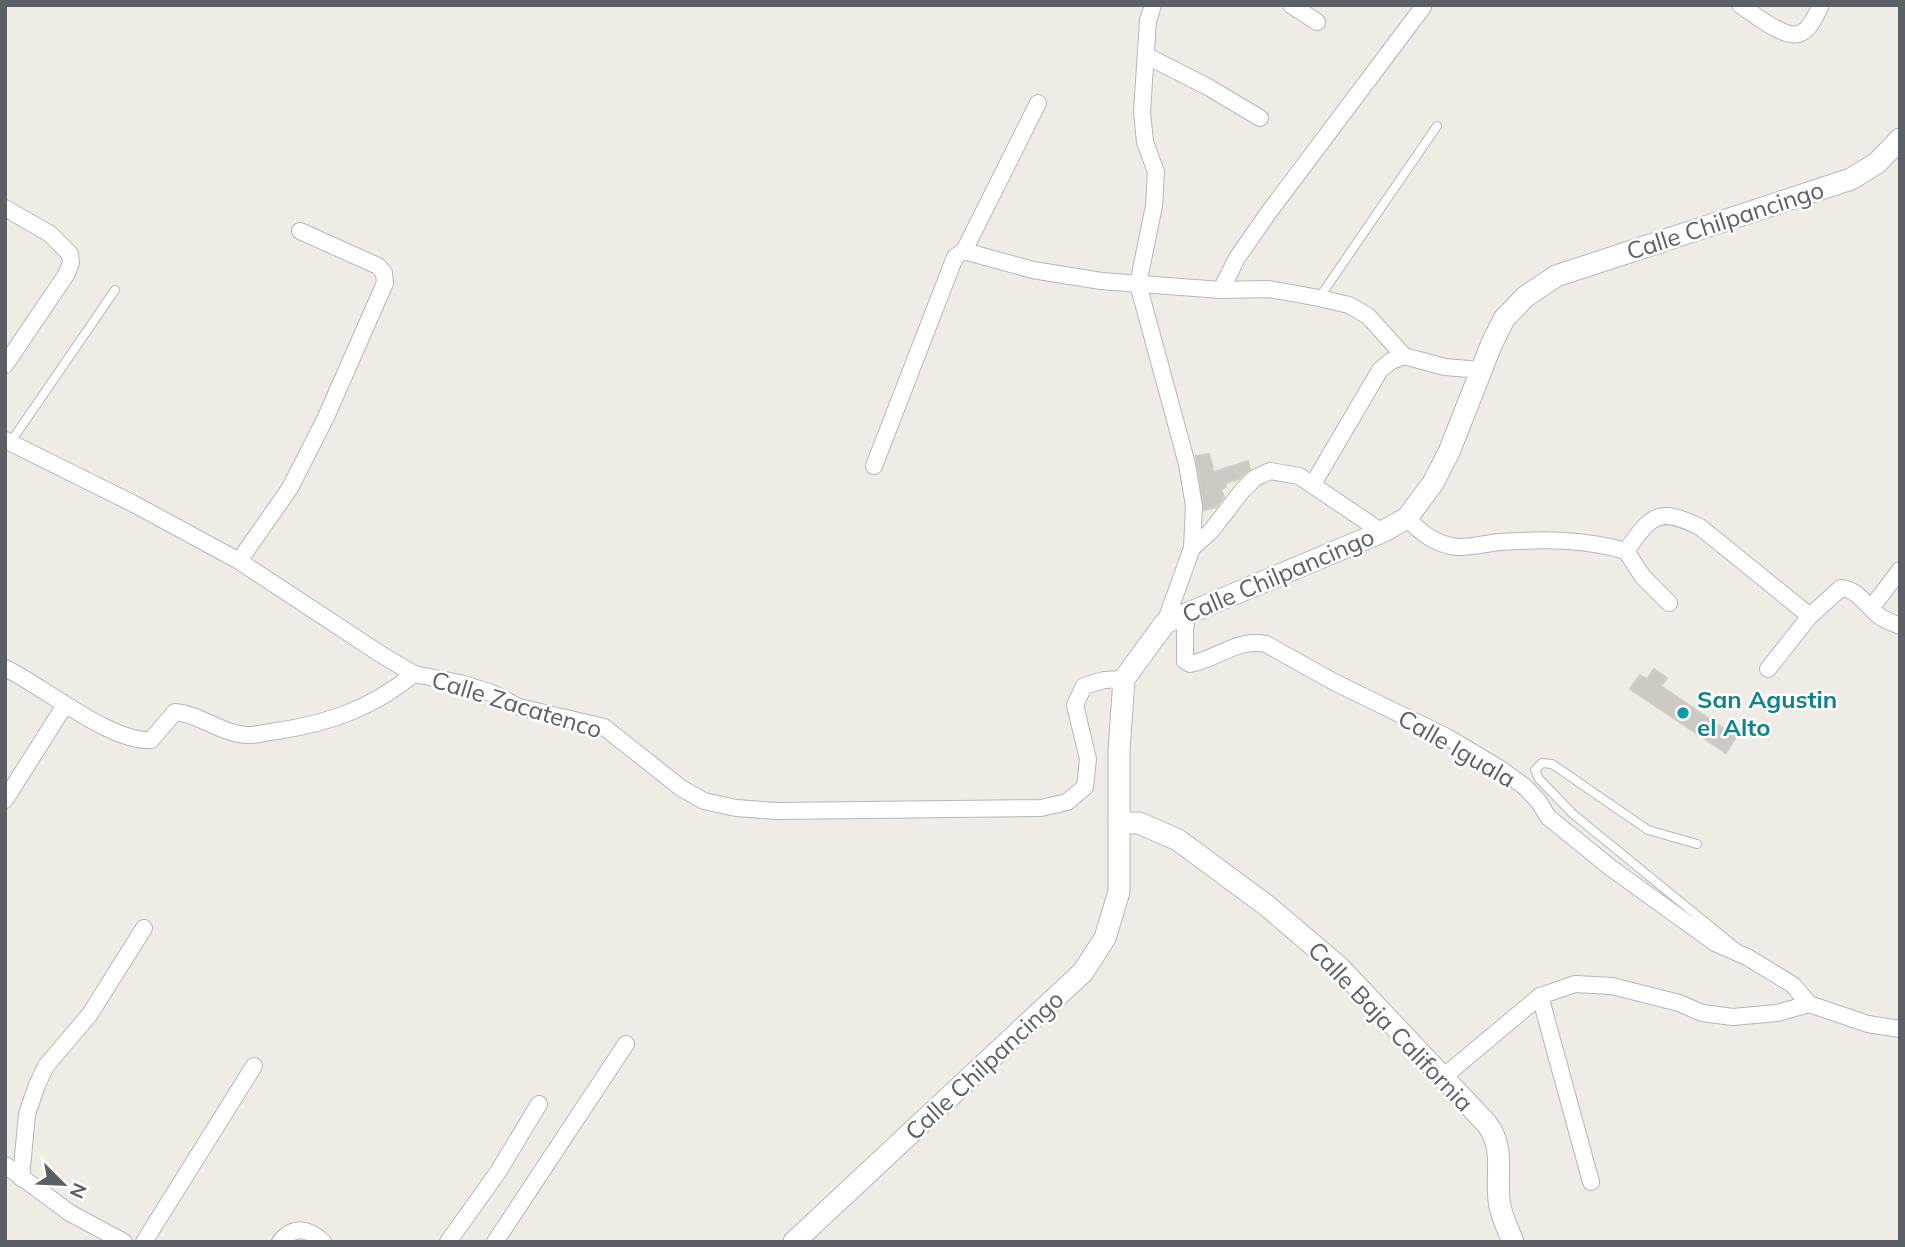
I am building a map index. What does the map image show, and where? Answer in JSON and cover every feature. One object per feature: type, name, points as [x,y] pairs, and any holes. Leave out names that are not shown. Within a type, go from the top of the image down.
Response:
[{"type":"street","points":[[1153,5],[1149,21],[1142,112],[1146,142],[1156,172],[1154,206],[1138,284],[1187,464],[1194,506],[1192,548],[1165,623]]},
{"type":"street","points":[[1291,5],[1317,22]]},
{"type":"street","points":[[1740,5],[1788,35],[1799,34],[1809,27],[1821,5]]},
{"type":"street","points":[[1222,290],[1237,258],[1269,212],[1423,7]]},
{"type":"street","points":[[1147,56],[1208,87],[1260,118]]},
{"type":"street","points":[[874,466],[956,257],[964,251],[1038,103]]},
{"type":"street","name":"Calle Chilpancingo","points":[[794,1242],[1083,972],[1105,938],[1119,892],[1118,751],[1124,680],[1165,623],[1188,611],[1382,533],[1407,517],[1433,483],[1449,452],[1504,318],[1525,297],[1556,276],[1851,179],[1877,163],[1900,139]]},
{"type":"street","points":[[5,208],[50,234],[70,254],[71,263],[66,275],[5,365]]},
{"type":"street","points":[[239,562],[296,476],[326,417],[385,283],[384,272],[378,266],[300,231]]},
{"type":"street","points":[[964,251],[1033,270],[1101,281],[1222,290],[1269,289],[1319,298],[1349,305],[1368,316],[1404,356],[1446,367],[1481,370]]},
{"type":"street","points":[[1313,484],[1380,370],[1391,361],[1404,356]]},
{"type":"street","name":"Calle Zacatenco","points":[[7,442],[134,504],[239,562],[414,674],[460,683],[492,693],[519,706],[604,727],[681,788],[704,801],[736,808],[778,811],[1041,808],[1067,802],[1085,787],[1088,759],[1075,705],[1084,686],[1104,680],[1124,680]]},
{"type":"street","points":[[1192,548],[1211,531],[1255,478],[1270,471],[1299,476],[1382,533]]},
{"type":"street","points":[[1407,517],[1423,534],[1442,543],[1460,547],[1538,539],[1605,545],[1626,551],[1643,577],[1670,603]]},
{"type":"street","points":[[1626,551],[1646,523],[1656,517],[1687,521],[1700,527],[1810,616]]},
{"type":"street","points":[[1872,607],[1900,570]]},
{"type":"street","points":[[1768,669],[1810,616],[1840,588],[1847,589],[1872,607],[1878,615],[1900,626]]},
{"type":"street","name":"Calle Iguala","points":[[1188,611],[1185,661],[1190,664],[1246,643],[1266,644],[1334,682],[1447,737],[1499,768],[1525,788],[1539,802],[1548,817],[1611,868],[1715,943],[1747,957],[1793,985],[1809,1004]]},
{"type":"street","points":[[5,668],[65,705],[124,736],[140,741],[151,740],[175,712],[185,713],[225,731],[247,736],[300,727],[347,714],[390,694],[414,674]]},
{"type":"street","points":[[5,800],[65,705]]},
{"type":"street","name":"Calle Baja California","points":[[1119,822],[1139,823],[1178,840],[1266,905],[1339,968],[1495,1135],[1498,1145],[1499,1203],[1513,1242]]},
{"type":"street","points":[[21,1178],[27,1114],[46,1066],[90,1014],[144,928]]},
{"type":"street","points":[[1442,1078],[1540,996],[1575,984],[1612,986],[1679,1003],[1702,1013],[1733,1017],[1777,1013],[1809,1004],[1868,1024],[1900,1029]]},
{"type":"street","points":[[1540,996],[1591,1181]]},
{"type":"street","points":[[495,1242],[626,1044]]},
{"type":"street","points":[[144,1242],[254,1066]]},
{"type":"street","points":[[448,1242],[498,1172],[539,1104]]},
{"type":"street","points":[[5,1165],[70,1213],[124,1242]]},
{"type":"street","points":[[280,1242],[286,1234],[300,1229],[313,1233],[323,1242]]},
{"type":"lane","points":[[1319,298],[1437,125]]},
{"type":"lane","points":[[7,442],[115,290]]},
{"type":"lane","points":[[1697,844],[1648,830],[1552,764],[1542,763],[1535,770],[1539,779],[1573,814],[1722,933],[1747,957]]},
{"type":"building","points":[[1209,454],[1214,472],[1248,461],[1250,469],[1239,479],[1225,483],[1226,487],[1221,489],[1224,497],[1216,507],[1204,510],[1196,456]]},
{"type":"building","name":"San Agustin el Alto","points":[[1654,669],[1667,678],[1661,686],[1736,737],[1726,753],[1630,689],[1640,675],[1647,679]]},
{"type":"place","name":"San Agustin el Alto","points":[[1683,713]]}]
